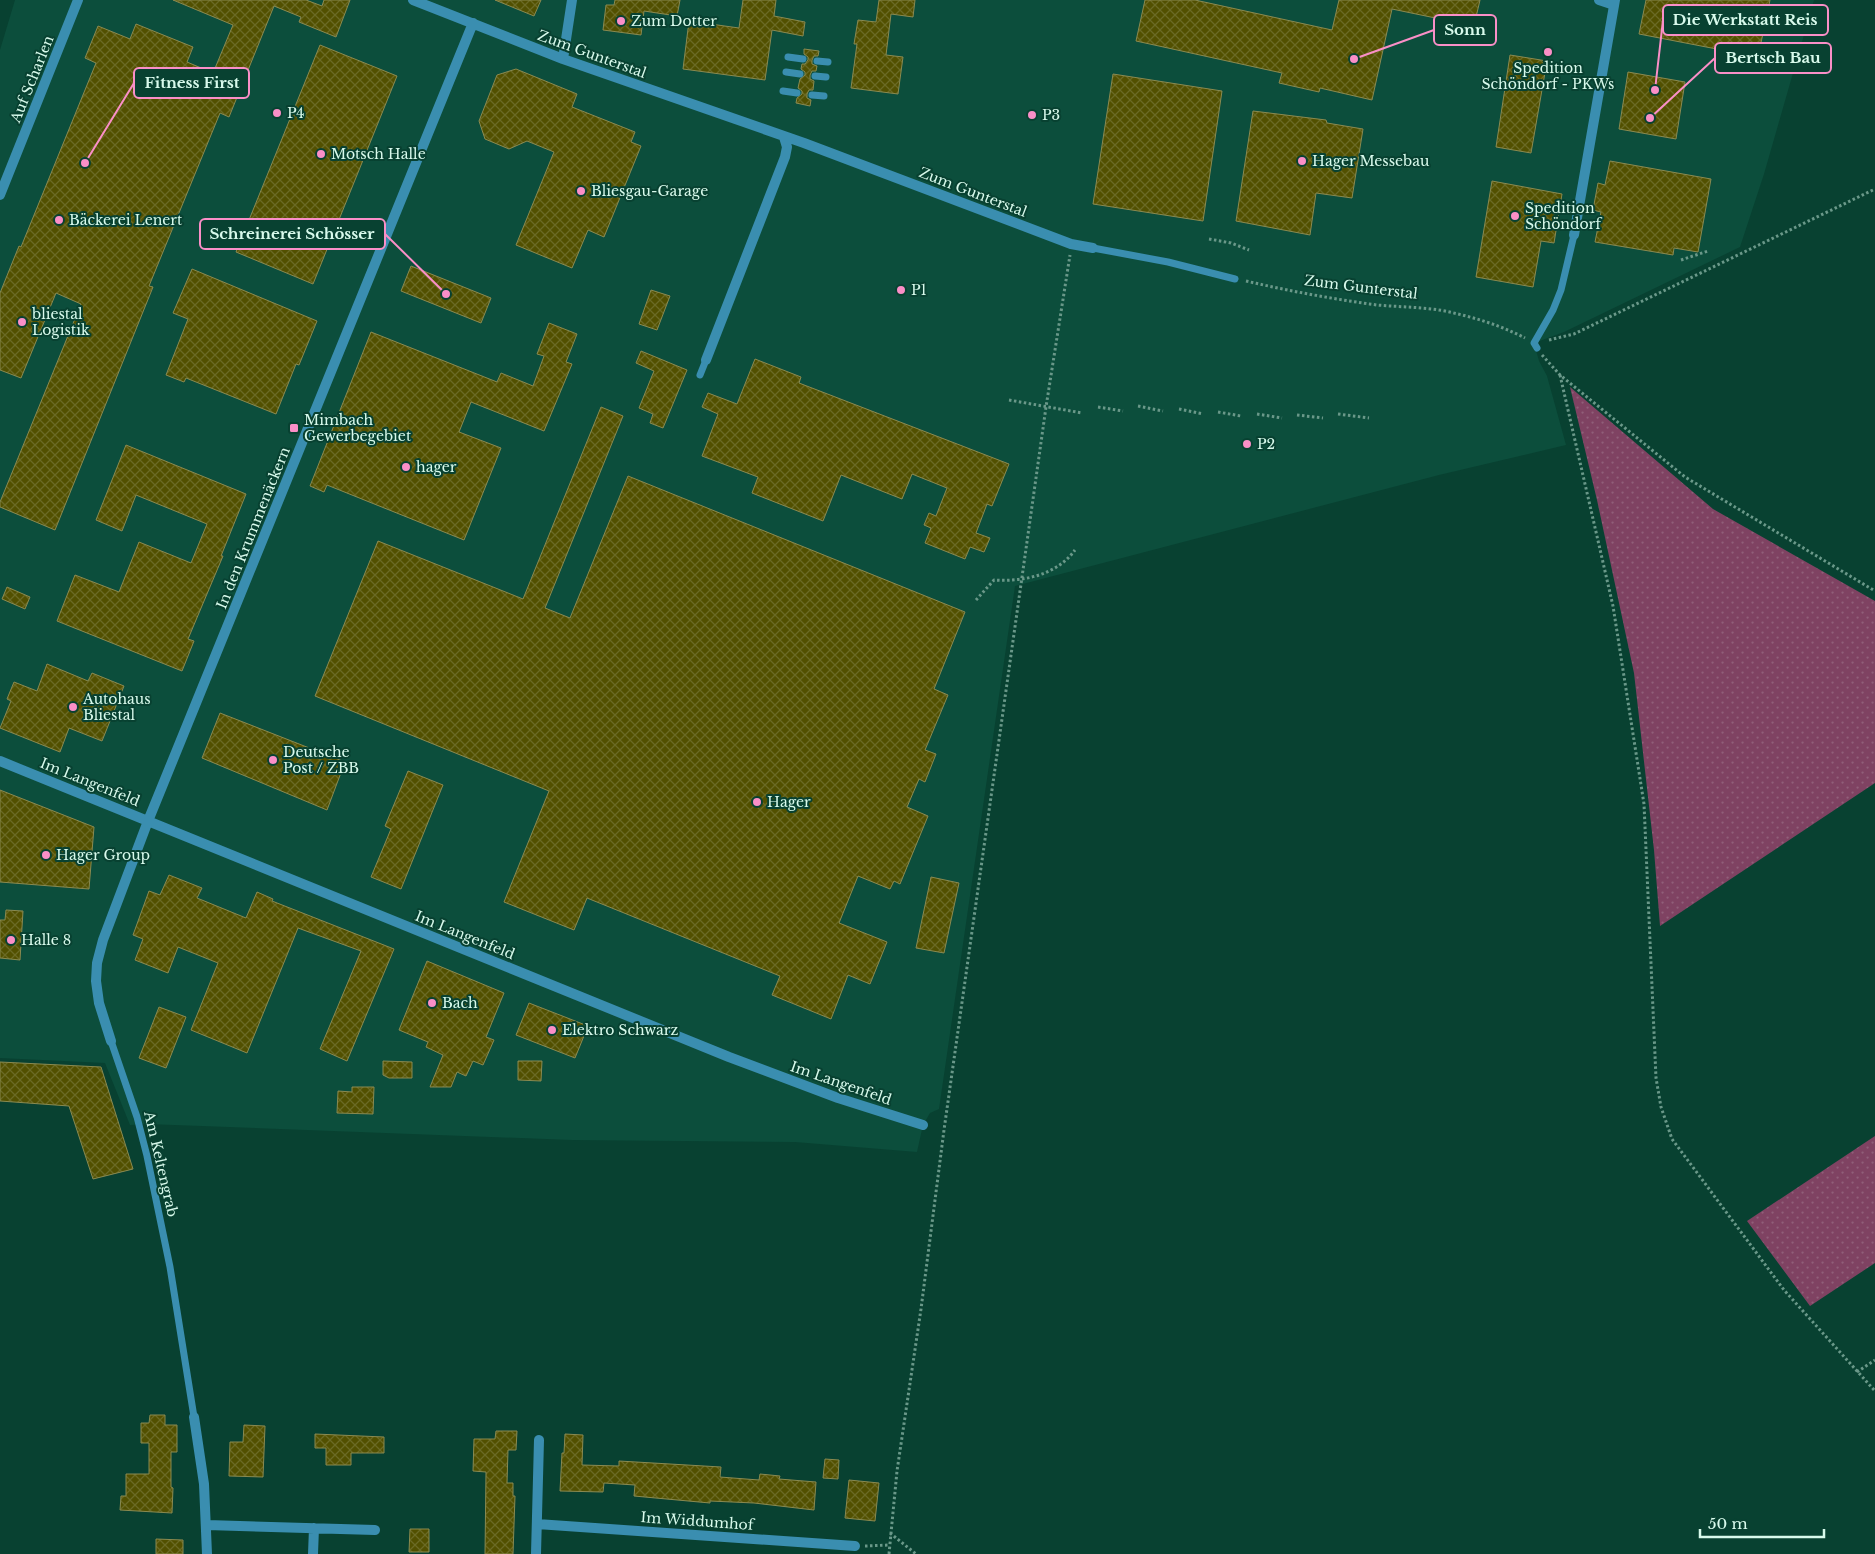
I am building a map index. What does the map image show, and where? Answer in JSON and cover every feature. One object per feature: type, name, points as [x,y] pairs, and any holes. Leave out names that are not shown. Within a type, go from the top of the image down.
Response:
[{"type":"street","name":"Auf Scharlen","points":[[0,195],[78,0]]},
{"type":"street","name":"Zum Gunterstal","points":[[413,0],[564,59],[1071,244],[1093,248]]},
{"type":"street","points":[[564,59],[572,0]]},
{"type":"street","points":[[1574,235],[1614,2],[1599,0]]},
{"type":"street","name":"In den Krummenäckern","points":[[148,821],[473,23]]},
{"type":"street","points":[[706,360],[785,157],[787,147],[784,138]]},
{"type":"street","name":"Im Langenfeld","points":[[0,761],[729,1057],[838,1098],[924,1126]]},
{"type":"street","name":"Am Keltengrab","points":[[111,1041],[98,1003],[97,963],[103,940],[148,821]]},
{"type":"street","name":"Am Keltengrab","points":[[194,1417],[204,1484],[207,1554]]},
{"type":"street","points":[[536,1554],[539,1440]]},
{"type":"street","points":[[207,1524],[375,1530]]},
{"type":"street","name":"Im Widdumhof","points":[[537,1524],[855,1546]]},
{"type":"street","points":[[313,1554],[314,1528]]},
{"type":"lane","points":[[788,57],[803,59]]},
{"type":"lane","points":[[817,61],[828,62]]},
{"type":"lane","points":[[786,72],[800,74]]},
{"type":"lane","points":[[815,76],[826,77]]},
{"type":"lane","points":[[783,91],[798,93]]},
{"type":"lane","points":[[812,95],[824,96]]},
{"type":"lane","points":[[1535,345],[1561,290],[1574,235]]},
{"type":"lane","name":"Zum Gunterstal","points":[[1093,248],[1168,262],[1235,279]]},
{"type":"lane","points":[[700,375],[706,360]]},
{"type":"lane","name":"Am Keltengrab","points":[[111,1041],[137,1117],[147,1156],[170,1267],[194,1417]]},
{"type":"path","points":[[1875,189],[1574,334],[1535,345],[1560,375],[1685,477],[1875,591]]},
{"type":"path","points":[[1209,239],[1231,243],[1249,250]]},
{"type":"path","points":[[889,1554],[897,1471],[921,1309],[944,1130],[1071,244]]},
{"type":"path","points":[[1680,260],[1708,251]]},
{"type":"path","name":"Zum Gunterstal","points":[[1235,279],[1297,293],[1377,305],[1444,311],[1485,321],[1511,331],[1535,345]]},
{"type":"path","points":[[1560,375],[1613,606],[1644,804],[1656,1078],[1661,1107],[1672,1139],[1784,1290],[1875,1391]]},
{"type":"path","points":[[1009,400],[1082,413]]},
{"type":"path","points":[[1138,406],[1163,410]]},
{"type":"path","points":[[1098,408],[1123,411]]},
{"type":"path","points":[[1179,409],[1203,414]]},
{"type":"path","points":[[1218,412],[1241,416]]},
{"type":"path","points":[[1257,414],[1282,418]]},
{"type":"path","points":[[1338,414],[1369,418]]},
{"type":"path","points":[[1297,415],[1323,418]]},
{"type":"path","points":[[976,600],[994,580],[1023,579],[1050,571],[1068,559],[1075,550]]},
{"type":"path","points":[[1857,1372],[1875,1360]]},
{"type":"path","points":[[890,1533],[916,1554]]},
{"type":"path","points":[[855,1546],[889,1545]]},
{"type":"shaded area","points":[[15,0],[1814,0],[1764,174],[1740,247],[1564,332],[1534,343],[1539,361],[1547,376],[1566,445],[1439,475],[1015,586],[939,1109],[930,1113],[923,1125],[917,1152],[795,1142],[572,1140],[147,1124],[130,1125],[105,1063],[0,1058],[0,50]]},
{"type":"shaded area","points":[[1570,387],[1713,509],[1875,601],[1875,783],[1660,926],[1654,850],[1634,673],[1597,500]]},
{"type":"shaded area","points":[[1875,1136],[1875,1263],[1810,1306],[1747,1221]]},
{"type":"building","points":[[173,0],[306,0],[322,6],[324,0],[350,0],[336,37],[299,22],[301,17],[274,6],[229,117],[220,113],[149,286],[153,287],[55,530],[0,507],[0,502],[81,304],[56,293],[21,378],[0,370],[0,293],[19,246],[21,247],[96,63],[85,58],[98,26],[130,39],[136,24],[193,47],[187,62],[213,73],[233,25]]},
{"type":"building","points":[[495,0],[541,0],[534,16]]},
{"type":"building","points":[[615,0],[680,0],[677,16],[644,11],[641,35],[603,30],[606,5],[614,5]]},
{"type":"building","points":[[743,0],[776,0],[774,16],[805,22],[803,36],[772,30],[765,80],[683,69],[689,21],[739,28]]},
{"type":"building","points":[[879,0],[915,0],[913,17],[891,14],[886,55],[903,57],[898,94],[851,88],[857,44],[854,44],[858,20],[876,22]]},
{"type":"building","points":[[1145,0],[1195,0],[1332,30],[1339,0],[1480,0],[1474,26],[1392,9],[1372,100],[1320,88],[1319,92],[1279,83],[1282,73],[1136,41]]},
{"type":"building","points":[[1646,0],[1770,0],[1758,57],[1639,34]]},
{"type":"building","points":[[320,45],[397,76],[313,284],[236,252]]},
{"type":"building","points":[[804,49],[819,51],[818,56],[814,56],[812,60],[812,64],[817,66],[816,71],[812,71],[810,75],[810,79],[814,81],[813,90],[809,90],[807,94],[807,98],[811,100],[810,106],[796,103],[797,98],[802,94],[802,91],[798,88],[800,79],[805,75],[805,72],[801,69],[802,64],[805,64],[808,60],[808,57],[804,54]]},
{"type":"building","points":[[1510,55],[1547,61],[1531,153],[1496,147]]},
{"type":"building","name":"Bliesgau-Garage","points":[[516,69],[577,94],[572,107],[635,132],[631,142],[641,146],[604,237],[588,230],[572,268],[516,245],[554,152],[527,141],[509,149],[485,139],[479,121],[497,75]]},
{"type":"building","points":[[1628,72],[1685,82],[1676,139],[1619,129]]},
{"type":"building","points":[[1113,74],[1222,91],[1203,221],[1093,204]]},
{"type":"building","name":"Hager Messebau","points":[[1253,111],[1326,120],[1327,123],[1363,129],[1352,198],[1316,193],[1310,235],[1236,221]]},
{"type":"building","points":[[1610,161],[1711,179],[1698,252],[1674,248],[1673,255],[1595,242],[1601,212],[1593,210],[1598,183],[1605,185]]},
{"type":"building","name":"Spedition Schöndorf","points":[[1492,181],[1562,194],[1554,243],[1541,241],[1533,287],[1476,277]]},
{"type":"building","points":[[411,266],[491,298],[481,323],[401,291]]},
{"type":"building","points":[[192,269],[317,321],[299,365],[296,364],[276,414],[186,378],[184,382],[166,375],[188,319],[173,313]]},
{"type":"building","points":[[651,290],[670,296],[657,330],[639,324]]},
{"type":"building","points":[[549,323],[577,334],[566,362],[572,364],[544,431],[471,402],[459,432],[501,448],[464,540],[327,485],[324,492],[310,486],[371,332],[497,382],[501,373],[533,386],[544,356],[537,354]]},
{"type":"building","points":[[641,351],[687,370],[663,428],[650,423],[653,414],[639,408],[654,371],[636,363]]},
{"type":"building","points":[[755,359],[801,377],[799,383],[1009,464],[992,506],[987,504],[976,533],[990,538],[984,552],[970,547],[965,559],[925,543],[931,528],[924,525],[929,513],[936,516],[947,488],[912,474],[902,499],[841,475],[823,521],[752,493],[758,477],[702,456],[718,414],[702,407],[708,393],[737,404]]},
{"type":"building","points":[[601,407],[623,416],[545,608],[570,618],[628,476],[965,612],[934,689],[948,695],[925,750],[936,754],[925,782],[919,779],[907,807],[928,816],[900,884],[894,881],[890,889],[858,876],[839,923],[887,942],[870,984],[848,975],[831,1019],[772,995],[780,976],[587,898],[574,930],[504,902],[549,791],[315,696],[378,541],[523,599]]},
{"type":"building","points":[[126,445],[246,494],[221,556],[223,556],[188,639],[194,641],[182,671],[57,621],[75,575],[119,592],[139,542],[191,563],[207,524],[136,495],[122,531],[96,520]]},
{"type":"building","points":[[7,587],[30,597],[25,609],[2,599]]},
{"type":"building","name":"Autohaus Bliestal","points":[[47,664],[88,681],[92,673],[124,686],[102,741],[69,728],[60,752],[0,728],[11,701],[7,699],[14,682],[37,691]]},
{"type":"building","name":"Deutsche Post / ZBB","points":[[220,713],[345,762],[327,810],[202,758]]},
{"type":"building","points":[[408,771],[443,785],[401,889],[371,877],[391,829],[385,826]]},
{"type":"building","name":"Hager Group","points":[[0,790],[94,827],[89,889],[0,882]]},
{"type":"building","points":[[169,875],[202,888],[197,898],[246,918],[257,892],[273,899],[272,901],[394,949],[347,1061],[320,1049],[361,951],[298,928],[247,1053],[191,1030],[218,963],[178,947],[168,973],[135,960],[143,939],[133,935],[149,891],[160,895]]},
{"type":"building","points":[[931,877],[959,883],[944,953],[916,948]]},
{"type":"building","name":"Halle 8","points":[[6,910],[23,911],[20,960],[0,958],[0,920],[5,920]]},
{"type":"building","points":[[427,961],[504,993],[486,1037],[494,1040],[483,1065],[473,1061],[466,1076],[457,1072],[451,1087],[430,1087],[443,1055],[426,1047],[428,1042],[399,1030]]},
{"type":"building","name":"Elektro Schwarz","points":[[529,1003],[588,1026],[575,1058],[516,1035]]},
{"type":"building","points":[[159,1007],[186,1017],[166,1068],[139,1058]]},
{"type":"building","points":[[383,1061],[412,1062],[412,1078],[389,1078],[383,1075]]},
{"type":"building","points":[[518,1061],[542,1061],[541,1081],[518,1080]]},
{"type":"building","points":[[0,1062],[101,1067],[133,1169],[93,1179],[69,1106],[0,1101]]},
{"type":"building","points":[[352,1087],[374,1087],[373,1114],[337,1113],[338,1091],[352,1092]]},
{"type":"building","points":[[150,1415],[165,1415],[165,1425],[177,1425],[177,1452],[171,1452],[172,1513],[120,1510],[121,1496],[126,1496],[126,1474],[149,1474],[149,1443],[141,1443],[141,1423],[149,1423]]},
{"type":"building","points":[[244,1425],[265,1426],[263,1477],[229,1476],[230,1442],[243,1442]]},
{"type":"building","points":[[496,1431],[517,1431],[516,1450],[508,1450],[507,1483],[513,1483],[513,1496],[515,1496],[513,1554],[485,1554],[486,1472],[473,1471],[474,1439],[495,1439]]},
{"type":"building","points":[[315,1434],[384,1437],[384,1453],[351,1453],[351,1465],[326,1465],[326,1448],[315,1448]]},
{"type":"building","points":[[565,1434],[583,1435],[582,1465],[619,1466],[619,1461],[721,1467],[720,1477],[759,1480],[760,1474],[780,1476],[779,1479],[816,1482],[814,1510],[754,1503],[710,1501],[710,1503],[634,1496],[635,1485],[604,1483],[603,1492],[560,1491]]},
{"type":"building","points":[[825,1459],[839,1460],[838,1479],[823,1478]]},
{"type":"building","points":[[849,1480],[879,1483],[875,1521],[845,1518]]},
{"type":"building","points":[[410,1529],[429,1529],[429,1552],[409,1552]]},
{"type":"building","points":[[156,1539],[183,1540],[183,1554],[156,1554]]},
{"type":"place","name":"Zum Dotter","points":[[621,21]]},
{"type":"place","name":"Spedition Schöndorf - PKWs","points":[[1548,52]]},
{"type":"place","name":"Sonn","points":[[1354,59]]},
{"type":"place","name":"Die Werkstatt Reis","points":[[1655,90]]},
{"type":"place","name":"P4","points":[[277,113]]},
{"type":"place","name":"P3","points":[[1032,115]]},
{"type":"place","name":"Bertsch Bau","points":[[1650,118]]},
{"type":"place","name":"Motsch Halle","points":[[321,154]]},
{"type":"place","name":"Hager Messebau","points":[[1302,161]]},
{"type":"place","name":"Fitness First","points":[[85,163]]},
{"type":"place","name":"Bliesgau-Garage","points":[[581,191]]},
{"type":"place","name":"Spedition Schöndorf","points":[[1515,216]]},
{"type":"place","name":"Bäckerei Lenert","points":[[59,220]]},
{"type":"place","name":"P1","points":[[901,290]]},
{"type":"place","name":"Schreinerei Schösser","points":[[446,294]]},
{"type":"place","name":"bliestal Logistik","points":[[22,322]]},
{"type":"place","name":"Mimbach Gewerbegebiet","points":[[294,428]]},
{"type":"place","name":"P2","points":[[1247,444]]},
{"type":"place","name":"hager","points":[[406,467]]},
{"type":"place","name":"Autohaus Bliestal","points":[[73,707]]},
{"type":"place","name":"Deutsche Post / ZBB","points":[[273,760]]},
{"type":"place","name":"Hager","points":[[757,802]]},
{"type":"place","name":"Hager Group","points":[[46,855]]},
{"type":"place","name":"Halle 8","points":[[11,940]]},
{"type":"place","name":"Bach","points":[[432,1003]]},
{"type":"place","name":"Elektro Schwarz","points":[[552,1030]]}]
